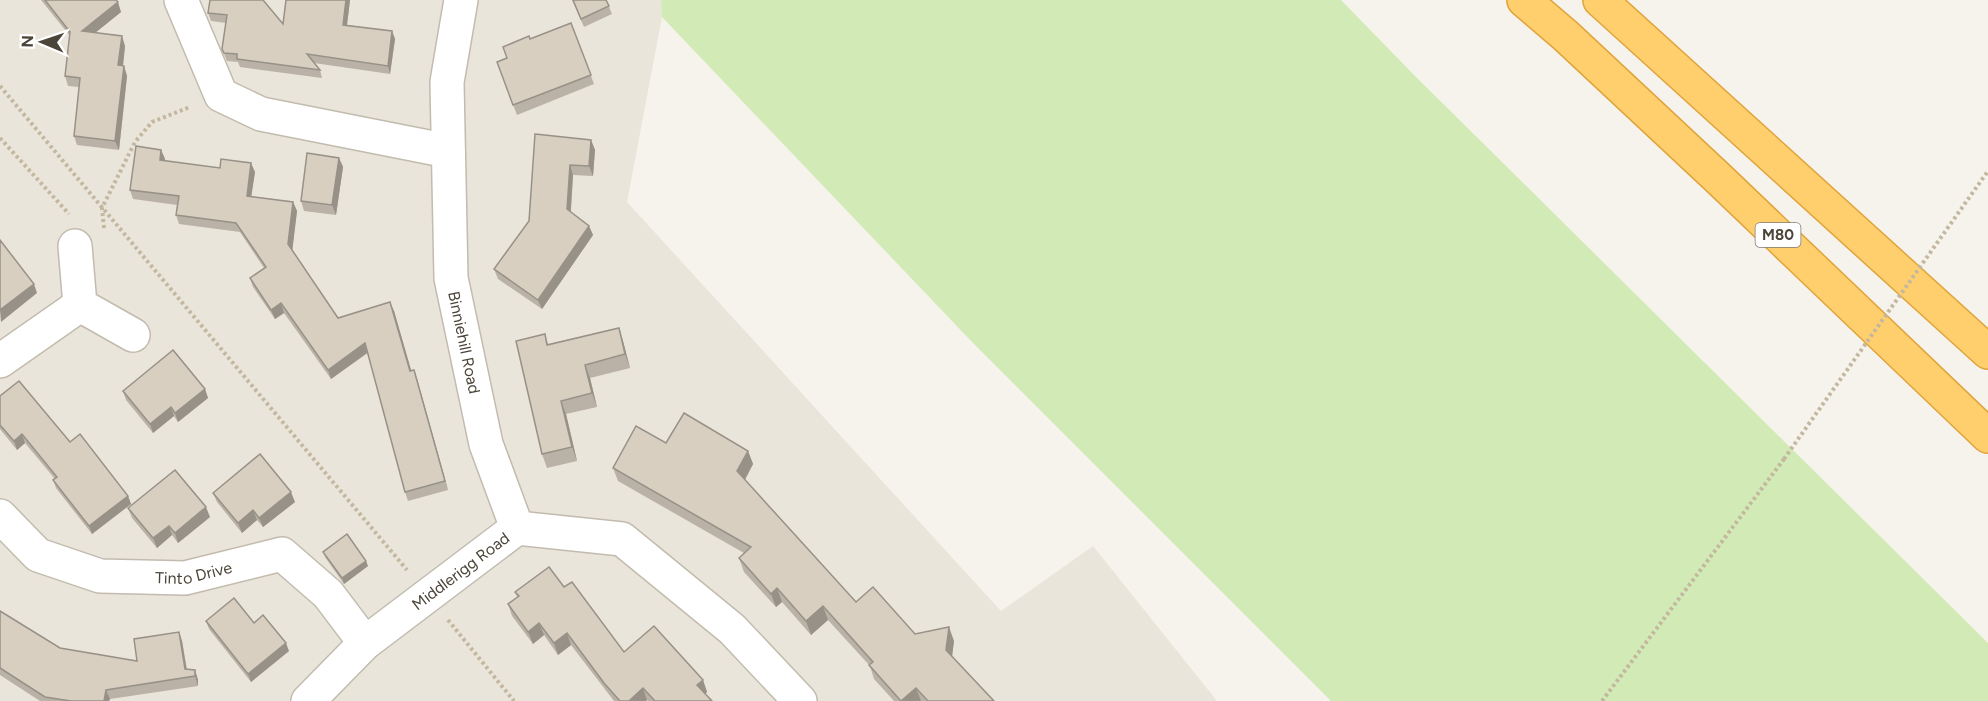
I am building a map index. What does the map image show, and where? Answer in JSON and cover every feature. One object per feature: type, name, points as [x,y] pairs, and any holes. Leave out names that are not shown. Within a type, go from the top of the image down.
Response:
[{"type":"highway","name":"M80","points":[[1524,0],[1566,36],[1718,178],[1988,436]]},
{"type":"highway","points":[[1600,0],[1988,350]]},
{"type":"highway","points":[[1718,178],[1988,456]]},
{"type":"street","points":[[181,0],[221,95],[261,114],[448,151]]},
{"type":"street","name":"Binniehill Road","points":[[461,0],[447,82],[451,278],[486,444],[517,528]]},
{"type":"street","points":[[75,246],[80,305]]},
{"type":"street","points":[[80,305],[133,334]]},
{"type":"street","points":[[0,361],[80,305]]},
{"type":"street","name":"Tinto Drive","points":[[0,516],[38,555],[100,576],[185,578],[282,554],[328,594],[365,644]]},
{"type":"street","name":"Middlerigg Road","points":[[308,701],[365,644],[517,528],[622,539],[732,629],[801,701]]},
{"type":"path","points":[[0,86],[514,701]]},
{"type":"path","points":[[105,230],[102,208],[135,142],[152,122],[221,95]]},
{"type":"path","points":[[0,138],[75,221],[75,246]]},
{"type":"path","points":[[1602,701],[1784,459],[1988,171]]},
{"type":"shaded area","points":[[0,0],[661,0],[662,17],[627,202],[1001,611],[1093,546],[1217,701],[0,701]]},
{"type":"green space","points":[[661,0],[1341,0],[1988,643],[1988,701],[1331,701],[973,343],[662,17]]},
{"type":"building","points":[[45,0],[116,0],[118,2],[82,31],[122,36],[118,65],[124,66],[115,141],[74,136],[80,78],[65,76],[70,32]]},
{"type":"building","points":[[210,0],[263,0],[283,24],[286,0],[346,0],[343,25],[392,31],[388,66],[307,54],[320,70],[237,59],[237,54],[224,53],[222,49],[227,15],[208,13]]},
{"type":"building","points":[[573,0],[606,0],[609,6],[581,19]]},
{"type":"building","points":[[571,23],[591,75],[513,105],[497,62],[507,58],[503,47]]},
{"type":"building","points":[[535,134],[591,140],[589,166],[570,165],[567,209],[589,226],[538,300],[494,269],[529,221]]},
{"type":"building","points":[[136,146],[161,150],[160,160],[220,168],[221,159],[251,163],[247,196],[293,202],[288,244],[338,318],[390,302],[410,371],[414,370],[445,481],[405,492],[365,343],[328,370],[281,303],[271,310],[250,278],[266,267],[236,223],[176,215],[179,196],[130,190]]},
{"type":"building","points":[[307,153],[339,158],[332,205],[301,201]]},
{"type":"building","points":[[0,240],[34,284],[0,310]]},
{"type":"building","points":[[619,328],[625,354],[585,365],[592,393],[561,401],[572,447],[542,454],[516,341],[545,334],[547,345]]},
{"type":"building","points":[[173,350],[205,389],[175,413],[171,407],[150,424],[123,391]]},
{"type":"building","points":[[19,381],[70,442],[80,434],[128,496],[89,526],[53,480],[57,477],[22,434],[14,441],[0,425],[0,396]]},
{"type":"building","points":[[684,413],[748,451],[737,471],[856,602],[873,587],[915,634],[949,627],[946,650],[994,701],[928,701],[916,688],[901,701],[869,665],[873,662],[823,606],[806,621],[777,588],[771,594],[739,558],[751,547],[613,468],[636,426],[666,443]]},
{"type":"building","points":[[260,454],[291,492],[259,518],[253,510],[238,523],[213,493]]},
{"type":"building","points":[[175,470],[206,507],[175,533],[169,526],[153,538],[128,508]]},
{"type":"building","points":[[347,534],[366,561],[342,578],[323,552]]},
{"type":"building","points":[[549,567],[564,587],[572,582],[624,652],[654,626],[703,680],[697,685],[712,701],[655,701],[643,688],[629,701],[620,701],[567,633],[554,643],[539,623],[528,632],[508,604],[519,596],[515,592]]},
{"type":"building","points":[[234,598],[254,623],[263,615],[286,643],[248,674],[206,621]]},
{"type":"building","points":[[0,611],[60,648],[137,661],[134,639],[179,632],[185,669],[195,670],[195,676],[106,690],[104,701],[71,701],[45,697],[0,668]]}]
